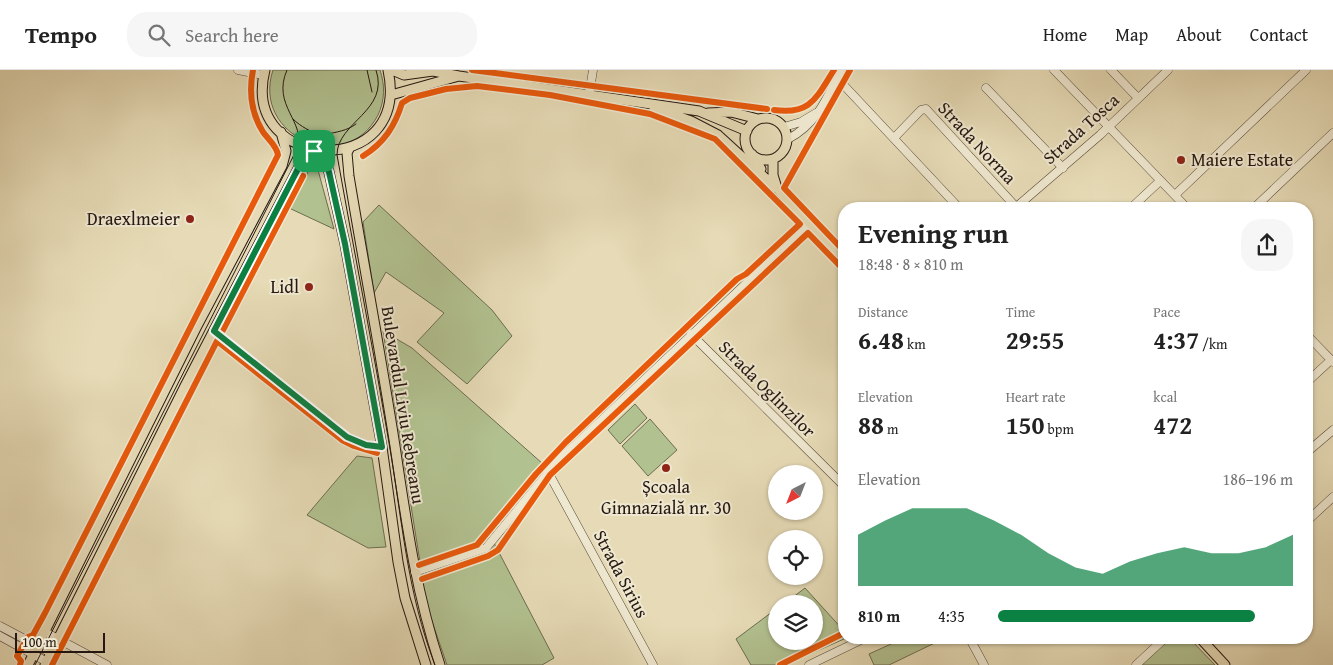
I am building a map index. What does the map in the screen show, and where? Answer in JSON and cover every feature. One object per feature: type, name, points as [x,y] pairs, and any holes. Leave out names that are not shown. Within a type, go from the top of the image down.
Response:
[{"type":"main road","points":[[281,132],[294,143],[314,151],[333,152],[350,148],[366,138],[379,125],[388,108],[390,70],[404,74],[434,70],[459,76],[642,104],[708,113],[731,112],[758,119],[771,118],[784,127],[788,139],[785,149],[773,159],[758,158],[752,154]]},
{"type":"main road","points":[[28,665],[196,328],[280,171],[286,151],[281,132],[265,106],[264,72]]},
{"type":"main road","points":[[390,95],[459,76]]},
{"type":"main road","points":[[642,104],[691,121],[718,135],[777,190],[838,254]]},
{"type":"main road","points":[[708,113],[747,131]]},
{"type":"main road","points":[[758,119],[747,131],[746,143],[777,190]]},
{"type":"main road","name":"Bulevardul Liviu Rebreanu","points":[[350,148],[347,153],[349,176],[415,572],[425,620],[440,665]]},
{"type":"main road","points":[[46,664],[301,163],[314,151]]},
{"type":"main road","name":"Bulevardul Liviu Rebreanu","points":[[314,151],[325,161],[329,172],[345,244],[382,447],[405,596],[426,665]]},
{"type":"main road","points":[[773,159],[773,175],[777,190]]},
{"type":"main road","points":[[1206,644],[1226,665]]},
{"type":"street","points":[[238,70],[264,72]]},
{"type":"street","points":[[589,95],[593,70]]},
{"type":"street","points":[[788,139],[805,129],[823,107],[841,70]]},
{"type":"street","points":[[1054,70],[1182,202]]},
{"type":"street","points":[[1111,70],[1138,98]]},
{"type":"street","name":"Strada Tosca","points":[[1022,202],[1063,168],[1168,70]]},
{"type":"street","points":[[1175,195],[1306,70]]},
{"type":"street","points":[[837,78],[953,202]]},
{"type":"street","points":[[986,88],[1063,168]]},
{"type":"street","points":[[784,127],[801,122],[823,107]]},
{"type":"street","name":"Strada Norma","points":[[894,138],[922,110],[926,109],[1010,202]]},
{"type":"street","points":[[1261,202],[1333,133]]},
{"type":"street","points":[[1138,202],[1160,181]]},
{"type":"street","points":[[415,572],[486,548],[548,472],[691,334],[809,224]]},
{"type":"street","points":[[214,331],[347,437],[366,445],[382,447]]},
{"type":"street","name":"Strada Oglinzilor","points":[[691,334],[838,480]]},
{"type":"street","points":[[1313,341],[1332,361],[1313,377]]},
{"type":"street","points":[[1313,448],[1333,430]]},
{"type":"street","name":"Strada Sirius","points":[[548,472],[653,665]]},
{"type":"street","points":[[1313,516],[1333,497]]},
{"type":"street","points":[[0,626],[52,653]]},
{"type":"street","points":[[45,632],[108,665]]},
{"type":"street","points":[[0,636],[46,664]]},
{"type":"street","points":[[809,665],[853,644]]},
{"type":"street","points":[[973,644],[982,662]]},
{"type":"street","points":[[1136,665],[1159,644]]},
{"type":"green space","points":[[273,70],[380,70],[384,92],[378,115],[363,134],[345,144],[325,146],[305,141],[288,130],[276,114],[270,94]]},
{"type":"green space","points":[[315,167],[318,170],[334,229],[289,208],[309,170]]},
{"type":"green space","points":[[379,205],[492,310],[512,336],[467,384],[417,342],[444,313],[386,272],[374,293],[363,222]]},
{"type":"green space","points":[[383,331],[412,348],[543,464],[476,543],[420,562]]},
{"type":"green space","points":[[635,404],[647,418],[620,444],[608,430]]},
{"type":"green space","points":[[650,419],[677,450],[648,476],[622,446]]},
{"type":"green space","points":[[357,456],[372,458],[386,547],[368,548],[307,515]]},
{"type":"green space","points":[[493,541],[554,658],[542,665],[447,665],[415,572]]},
{"type":"green space","points":[[805,588],[811,595],[796,595]]},
{"type":"green space","points":[[823,608],[838,624],[838,642],[823,648]]},
{"type":"green space","points":[[768,615],[768,650],[819,650],[785,665],[751,665],[736,639]]},
{"type":"green space","points":[[891,644],[933,644],[889,665],[874,665],[869,654]]},
{"type":"green space","points":[[1164,644],[1195,644],[1215,665],[1141,665]]},
{"type":"tram line","points":[[35,665],[297,149],[299,139],[297,130],[283,94],[283,83],[287,70]]},
{"type":"tram line","points":[[367,70],[372,92]]},
{"type":"tram line","points":[[376,70],[378,84],[376,96],[370,106],[345,134],[339,144],[337,155],[383,407],[406,555],[418,610],[435,665]]},
{"type":"tram line","points":[[293,119],[323,139],[332,150],[334,159]]},
{"type":"tram line","points":[[299,150],[310,139],[341,131],[356,124]]},
{"type":"cycle path","points":[[20,665],[21,661],[17,656],[28,637],[33,635],[45,613],[278,155],[256,117],[251,94],[253,70]]},
{"type":"cycle path","points":[[472,70],[767,109]]},
{"type":"cycle path","points":[[774,110],[786,111],[804,107],[817,96],[834,70]]},
{"type":"cycle path","points":[[838,245],[784,188],[850,70]]},
{"type":"cycle path","points":[[363,156],[383,140],[396,119],[402,103],[410,98],[446,89],[477,86],[550,95],[650,114],[715,139],[800,224],[746,274],[737,279],[566,442],[536,474],[477,545],[419,565]]},
{"type":"cycle path","points":[[223,330],[303,176]]},
{"type":"cycle path","points":[[422,579],[488,556],[498,550],[550,475],[808,233],[838,264]]},
{"type":"cycle path","points":[[52,665],[217,341],[342,440],[377,453]]},
{"type":"cycle path","points":[[780,665],[838,636]]},
{"type":"place","name":"Maiere Estate","points":[[1181,160]]},
{"type":"place","name":"Draexlmeier","points":[[190,219]]},
{"type":"place","name":"Lidl","points":[[309,287]]},
{"type":"place","name":"Școala Gimnazială nr. 30","points":[[666,468]]},
{"type":"route","points":[[314,151],[325,161],[329,172],[335,206],[345,244],[382,447],[355,442],[347,437],[214,331],[301,163],[304,158],[314,151]]}]
